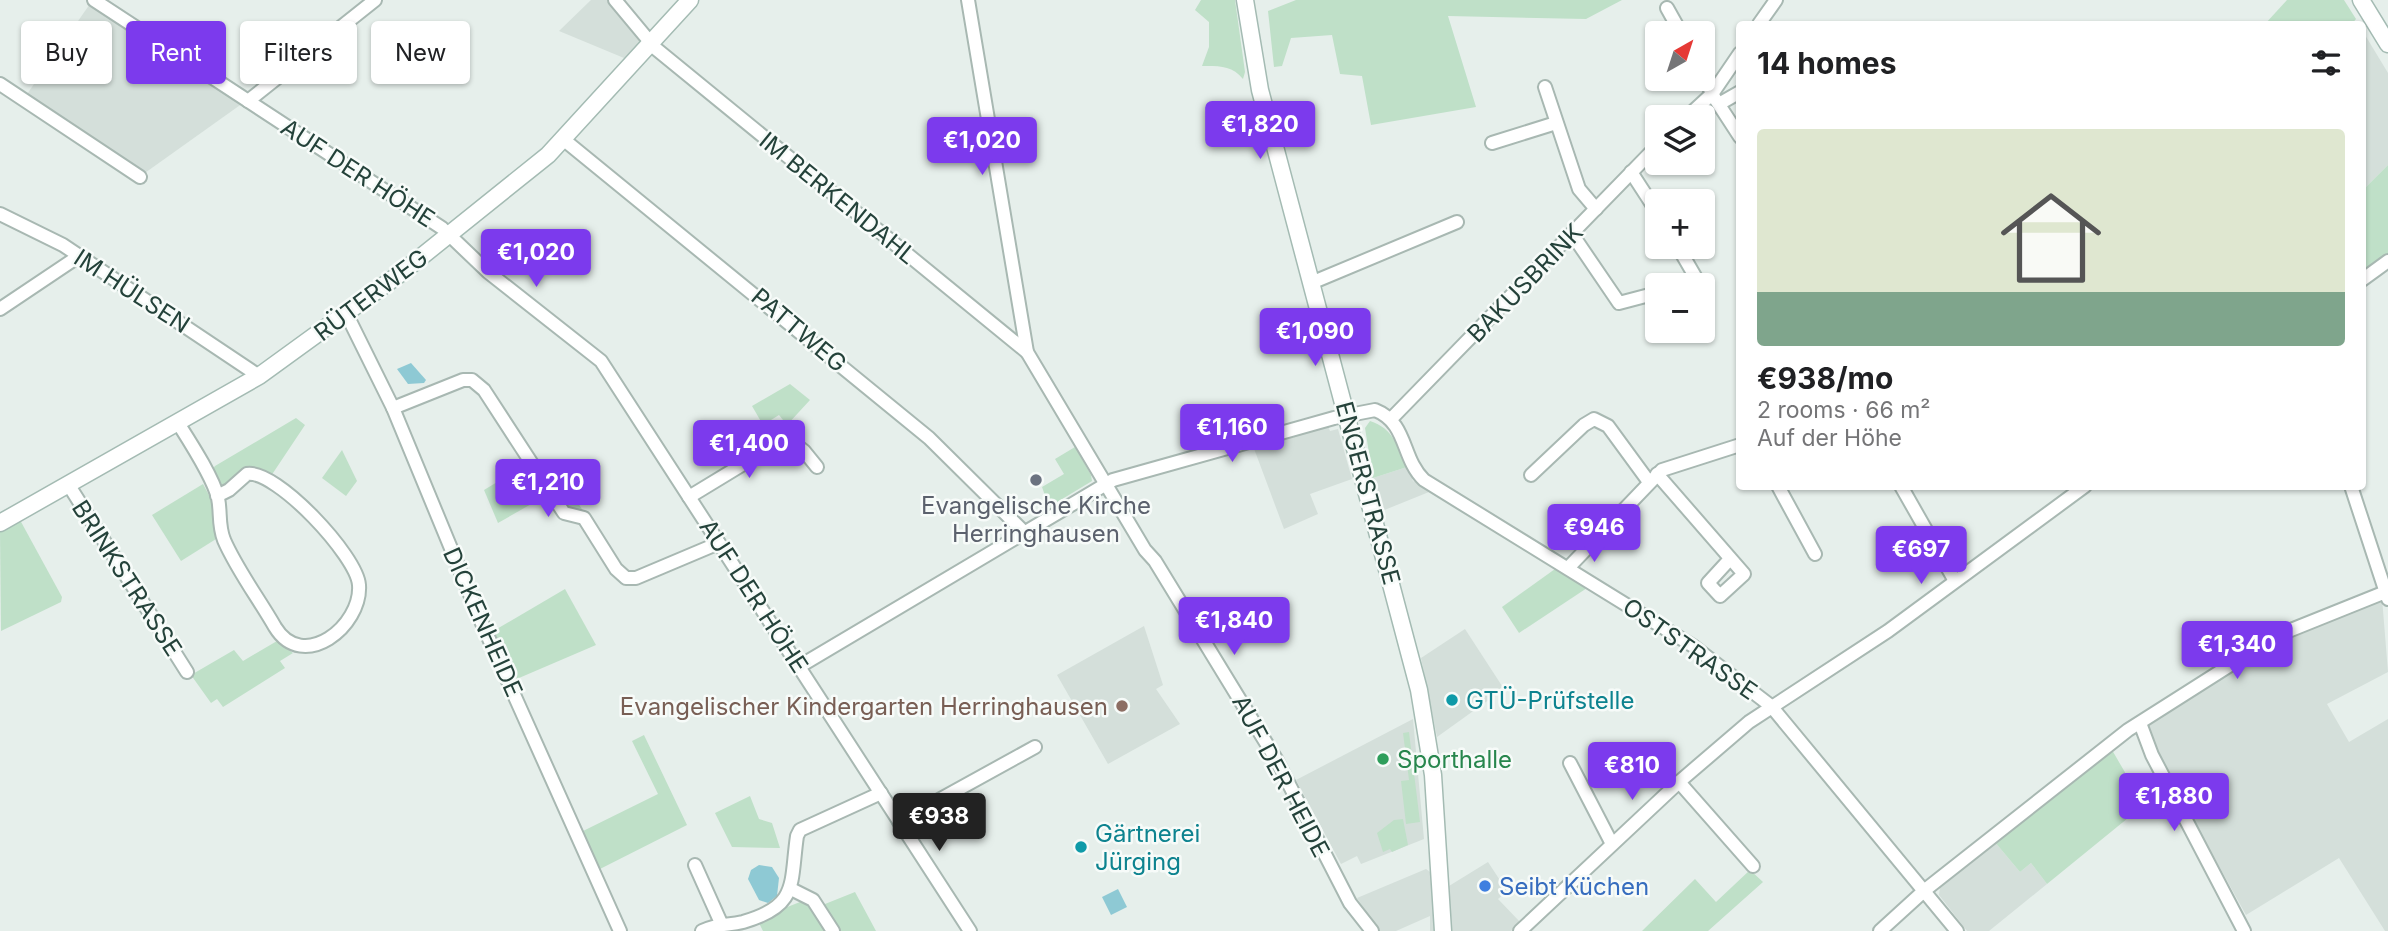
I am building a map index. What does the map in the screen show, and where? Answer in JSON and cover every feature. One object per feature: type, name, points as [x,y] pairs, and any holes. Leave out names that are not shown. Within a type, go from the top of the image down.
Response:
[{"type":"main road","name":"RÜTERWEG","points":[[0,523],[259,376],[449,236],[525,176],[564,139],[690,0]]},
{"type":"main road","name":"ENGERSTRASSE","points":[[1245,0],[1260,90],[1347,414],[1424,718],[1433,775],[1443,931]]},
{"type":"main road","points":[[2361,0],[2388,44]]},
{"type":"main road","name":"ENGERSTRASSE","points":[[1437,931],[1440,909]]},
{"type":"street","name":"AUF DER HÖHE","points":[[94,0],[449,236],[488,272],[597,356],[970,931]]},
{"type":"street","points":[[248,101],[375,0]]},
{"type":"street","name":"IM BERKENDAHL","points":[[615,0],[650,42],[1027,352]]},
{"type":"street","name":"AUF DER HEIDE","points":[[968,0],[1027,352],[1105,484],[1254,720],[1350,903],[1372,931]]},
{"type":"street","points":[[1761,21],[1776,0]]},
{"type":"street","points":[[1667,8],[1674,21]]},
{"type":"street","points":[[1715,99],[1736,60]]},
{"type":"street","points":[[0,84],[140,177]]},
{"type":"street","points":[[1545,87],[1579,189],[1596,209]]},
{"type":"street","points":[[1711,91],[1736,131]]},
{"type":"street","points":[[1706,105],[1715,99],[1736,93]]},
{"type":"street","points":[[1492,144],[1556,123]]},
{"type":"street","name":"PATTWEG","points":[[564,139],[929,439],[1024,532]]},
{"type":"street","name":"BAKUSBRINK","points":[[1391,419],[1645,158]]},
{"type":"street","points":[[1632,172],[1645,193]]},
{"type":"street","name":"IM HÜLSEN","points":[[0,214],[54,240],[259,376]]},
{"type":"street","points":[[1311,283],[1457,222]]},
{"type":"street","points":[[1572,234],[1619,303],[1645,296]]},
{"type":"street","points":[[0,309],[79,256]]},
{"type":"street","points":[[2366,277],[2388,261]]},
{"type":"street","name":"DICKENHEIDE","points":[[346,313],[393,408],[481,621],[620,931]]},
{"type":"street","points":[[393,408],[463,380],[472,380],[484,390],[564,513],[584,518],[617,569],[626,578],[636,578],[719,543]]},
{"type":"street","points":[[800,666],[1105,484],[1347,414],[1375,410],[1391,419]]},
{"type":"street","name":"OSTSTRASSE","points":[[1391,419],[1402,436],[1415,469],[1424,480],[1693,646],[1771,706],[1957,931]]},
{"type":"street","points":[[1531,475],[1584,425],[1594,419],[1608,426],[1730,559]]},
{"type":"street","points":[[178,423],[217,496],[218,519],[226,544],[279,634],[297,646],[308,647],[317,646],[333,637],[351,614],[359,595],[359,584],[351,563],[300,504],[268,477],[247,474],[229,490],[217,496]]},
{"type":"street","points":[[689,497],[773,446],[782,434],[804,451],[817,467]]},
{"type":"street","points":[[1568,568],[1653,478],[1736,447]]},
{"type":"street","name":"BRINKSTRASSE","points":[[68,485],[187,672]]},
{"type":"street","points":[[1780,490],[1815,554]]},
{"type":"street","points":[[1903,490],[1955,581]]},
{"type":"street","points":[[1520,931],[1679,782],[1771,706],[1849,657],[2080,490]]},
{"type":"street","points":[[1880,931],[1925,890],[2140,723],[2276,636],[2388,594],[2352,490]]},
{"type":"street","points":[[2140,723],[2152,755],[2244,931]]},
{"type":"street","points":[[899,822],[1035,747]]},
{"type":"street","points":[[1570,763],[1612,844]]},
{"type":"street","points":[[1679,782],[1753,866]]},
{"type":"street","points":[[702,931],[721,923],[742,922],[782,904],[791,889],[800,830],[881,793]]},
{"type":"street","points":[[695,865],[721,923]]},
{"type":"street","points":[[791,889],[813,900],[833,931]]},
{"type":"shaded area","points":[[591,0],[611,0],[643,38],[624,58],[559,31]]},
{"type":"shaded area","points":[[92,1],[126,24],[126,84],[215,84],[243,103],[142,175],[25,97],[34,84],[112,84],[112,21],[78,21]]},
{"type":"shaded area","points":[[2366,37],[2388,73],[2388,165],[2366,187]]},
{"type":"shaded area","points":[[1328,426],[1330,431],[1338,429],[1352,479],[1310,494],[1318,514],[1284,529],[1253,446]]},
{"type":"shaded area","points":[[1407,467],[1413,481],[1429,492],[1382,511],[1373,478]]},
{"type":"shaded area","points":[[2382,598],[2388,672],[2327,704],[2349,742],[2388,719],[2388,931],[2385,931],[2339,858],[2246,915],[2151,743],[2146,724],[2289,634]]},
{"type":"shaded area","name":"Evangelischer Kindergarten Herringhausen","points":[[1144,626],[1163,685],[1156,689],[1180,724],[1108,764],[1057,675]]},
{"type":"shaded area","points":[[1465,629],[1504,689],[1437,737],[1421,658]]},
{"type":"shaded area","points":[[1413,719],[1424,839],[1361,864],[1357,856],[1341,864],[1296,780]]},
{"type":"shaded area","points":[[1994,841],[2020,872],[2031,863],[2047,884],[1989,931],[1967,931],[1939,895],[1940,887],[1944,880]]},
{"type":"shaded area","points":[[1488,862],[1507,891],[1498,899],[1520,922],[1511,931],[1430,931],[1430,916],[1396,931],[1375,931],[1375,925],[1357,898],[1426,869],[1449,886]]},
{"type":"green space","points":[[1201,0],[1235,0],[1245,72],[1243,79],[1229,69],[1202,66],[1209,47],[1209,22],[1195,10]]},
{"type":"green space","points":[[1296,0],[1622,0],[1586,19],[1448,16],[1476,107],[1371,125],[1362,76],[1340,74],[1332,35],[1291,38],[1282,66],[1274,67],[1268,11]]},
{"type":"green space","points":[[2287,0],[2344,0],[2356,19],[2354,21],[2268,21]]},
{"type":"green space","points":[[2388,165],[2388,254],[2366,271],[2366,187]]},
{"type":"green space","points":[[790,384],[810,400],[787,425],[779,415],[763,425],[752,406]]},
{"type":"green space","points":[[296,418],[305,425],[271,476],[253,471],[225,485],[216,485],[209,474],[215,466]]},
{"type":"green space","points":[[1370,421],[1389,433],[1407,467],[1373,478],[1365,428]]},
{"type":"green space","points":[[1075,447],[1092,481],[1049,507],[1042,487],[1064,474],[1055,459]]},
{"type":"green space","points":[[342,450],[357,481],[346,496],[322,478]]},
{"type":"green space","points":[[527,464],[547,495],[498,523],[484,490]]},
{"type":"green space","points":[[203,484],[211,499],[216,539],[181,561],[152,515]]},
{"type":"green space","points":[[549,485],[568,487],[585,514],[565,509]]},
{"type":"green space","points":[[20,520],[62,597],[61,602],[1,631],[0,531]]},
{"type":"green space","points":[[1555,569],[1587,588],[1519,633],[1502,607]]},
{"type":"green space","points":[[565,589],[596,645],[512,681],[490,633]]},
{"type":"green space","points":[[277,641],[293,653],[280,661],[285,668],[223,707],[217,699],[211,703],[191,675],[234,650],[243,661]]},
{"type":"green space","points":[[1409,732],[1420,822],[1406,824],[1401,781],[1409,780],[1403,733]]},
{"type":"green space","points":[[644,735],[687,825],[596,871],[579,833],[658,794],[632,741]]},
{"type":"green space","points":[[2112,750],[2144,805],[2047,884],[2031,863],[2020,872],[1994,841]]},
{"type":"green space","points":[[750,796],[759,819],[772,823],[780,848],[732,847],[715,813]]},
{"type":"green space","points":[[1403,819],[1408,845],[1392,852],[1390,849],[1383,852],[1377,833],[1394,820]]},
{"type":"green space","points":[[1750,870],[1763,882],[1708,931],[1642,931],[1695,879],[1716,902]]},
{"type":"green space","points":[[855,892],[876,931],[763,931],[757,919],[800,902],[820,906]]},
{"type":"water","points":[[411,363],[426,380],[424,383],[408,384],[397,369]]},
{"type":"water","points":[[759,865],[772,867],[779,878],[777,896],[768,903],[759,900],[748,879],[751,870]]},
{"type":"water","points":[[1118,889],[1127,907],[1111,915],[1102,897]]},
{"type":"place","name":"Evangelische Kirche Herringhausen","points":[[1036,480]]},
{"type":"place","name":"GTÜ-Prüfstelle","points":[[1452,700]]},
{"type":"place","name":"Evangelischer Kindergarten Herringhausen","points":[[1122,706]]},
{"type":"place","name":"Sporthalle","points":[[1383,759]]},
{"type":"place","name":"Gärtnerei Jürging","points":[[1081,847]]},
{"type":"place","name":"Seibt Küchen","points":[[1485,886]]}]
